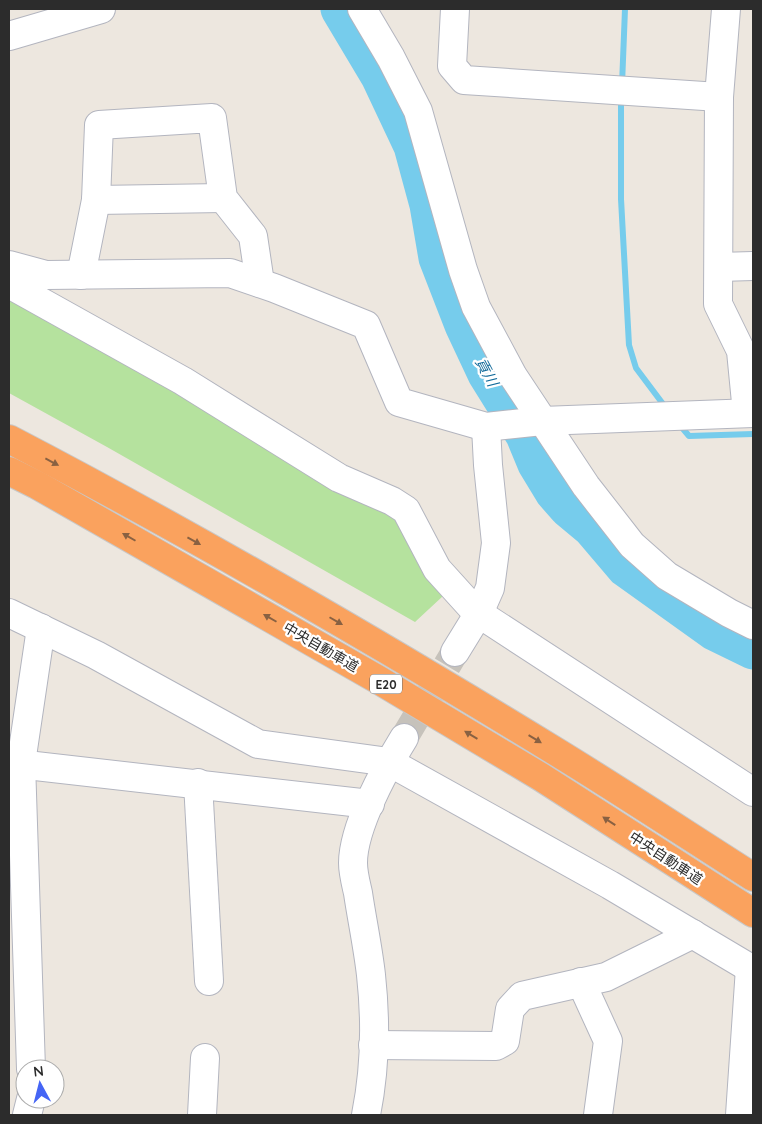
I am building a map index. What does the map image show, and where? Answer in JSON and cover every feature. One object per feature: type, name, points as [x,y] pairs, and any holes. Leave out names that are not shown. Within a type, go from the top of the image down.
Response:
[{"type":"highway","name":"E20","points":[[9,439],[227,558],[395,654],[557,752],[753,877]]},
{"type":"highway","name":"中央自動車道","points":[[9,471],[377,679],[541,777],[753,913]]},
{"type":"street","points":[[9,36],[101,9]]},
{"type":"street","points":[[362,9],[391,58],[418,111],[463,270],[476,307],[513,376],[586,486],[632,545],[667,576],[753,626]]},
{"type":"street","points":[[455,9],[452,66],[464,80],[719,98]]},
{"type":"street","points":[[9,265],[46,275],[230,273],[260,283],[366,325],[399,402],[486,427],[542,421],[750,413],[741,351],[718,304],[719,98],[726,9]]},
{"type":"street","points":[[81,275],[96,200],[99,125],[212,118],[222,198],[253,236],[260,283]]},
{"type":"street","points":[[96,200],[222,198]]},
{"type":"street","points":[[719,267],[753,266]]},
{"type":"street","points":[[9,284],[183,381],[339,478],[392,501],[406,510],[438,569],[479,613],[753,792]]},
{"type":"street","points":[[455,652],[479,613],[490,588],[496,543],[486,427]]},
{"type":"street","points":[[9,613],[96,656],[258,744],[389,762],[610,886],[751,969],[740,1115]]},
{"type":"street","points":[[30,1059],[15,763],[41,628]]},
{"type":"street","points":[[366,1115],[370,1095],[373,1045],[371,976],[353,863],[359,831],[370,804],[389,762],[404,738]]},
{"type":"street","points":[[15,763],[370,804]]},
{"type":"street","points":[[198,784],[210,981]]},
{"type":"street","points":[[373,1045],[496,1046],[505,1041],[510,1010],[522,996],[606,977],[693,934]]},
{"type":"street","points":[[581,982],[608,1041],[598,1115]]},
{"type":"street","points":[[202,1115],[205,1058]]},
{"type":"green space","points":[[9,294],[399,519],[443,596],[415,622],[9,393]]},
{"type":"waterway","name":"貢川","points":[[340,9],[380,76],[413,146],[429,205],[438,258],[464,325],[487,374],[525,435],[537,464],[554,492],[568,508],[592,528],[626,568],[714,631],[753,650]]},
{"type":"waterway","points":[[622,85],[625,9]]},
{"type":"waterway","points":[[621,97],[621,199],[629,345],[636,368],[666,408]]},
{"type":"waterway","points":[[679,424],[689,436],[753,434]]},
{"type":"tunnel","points":[[404,738],[455,652]]}]
